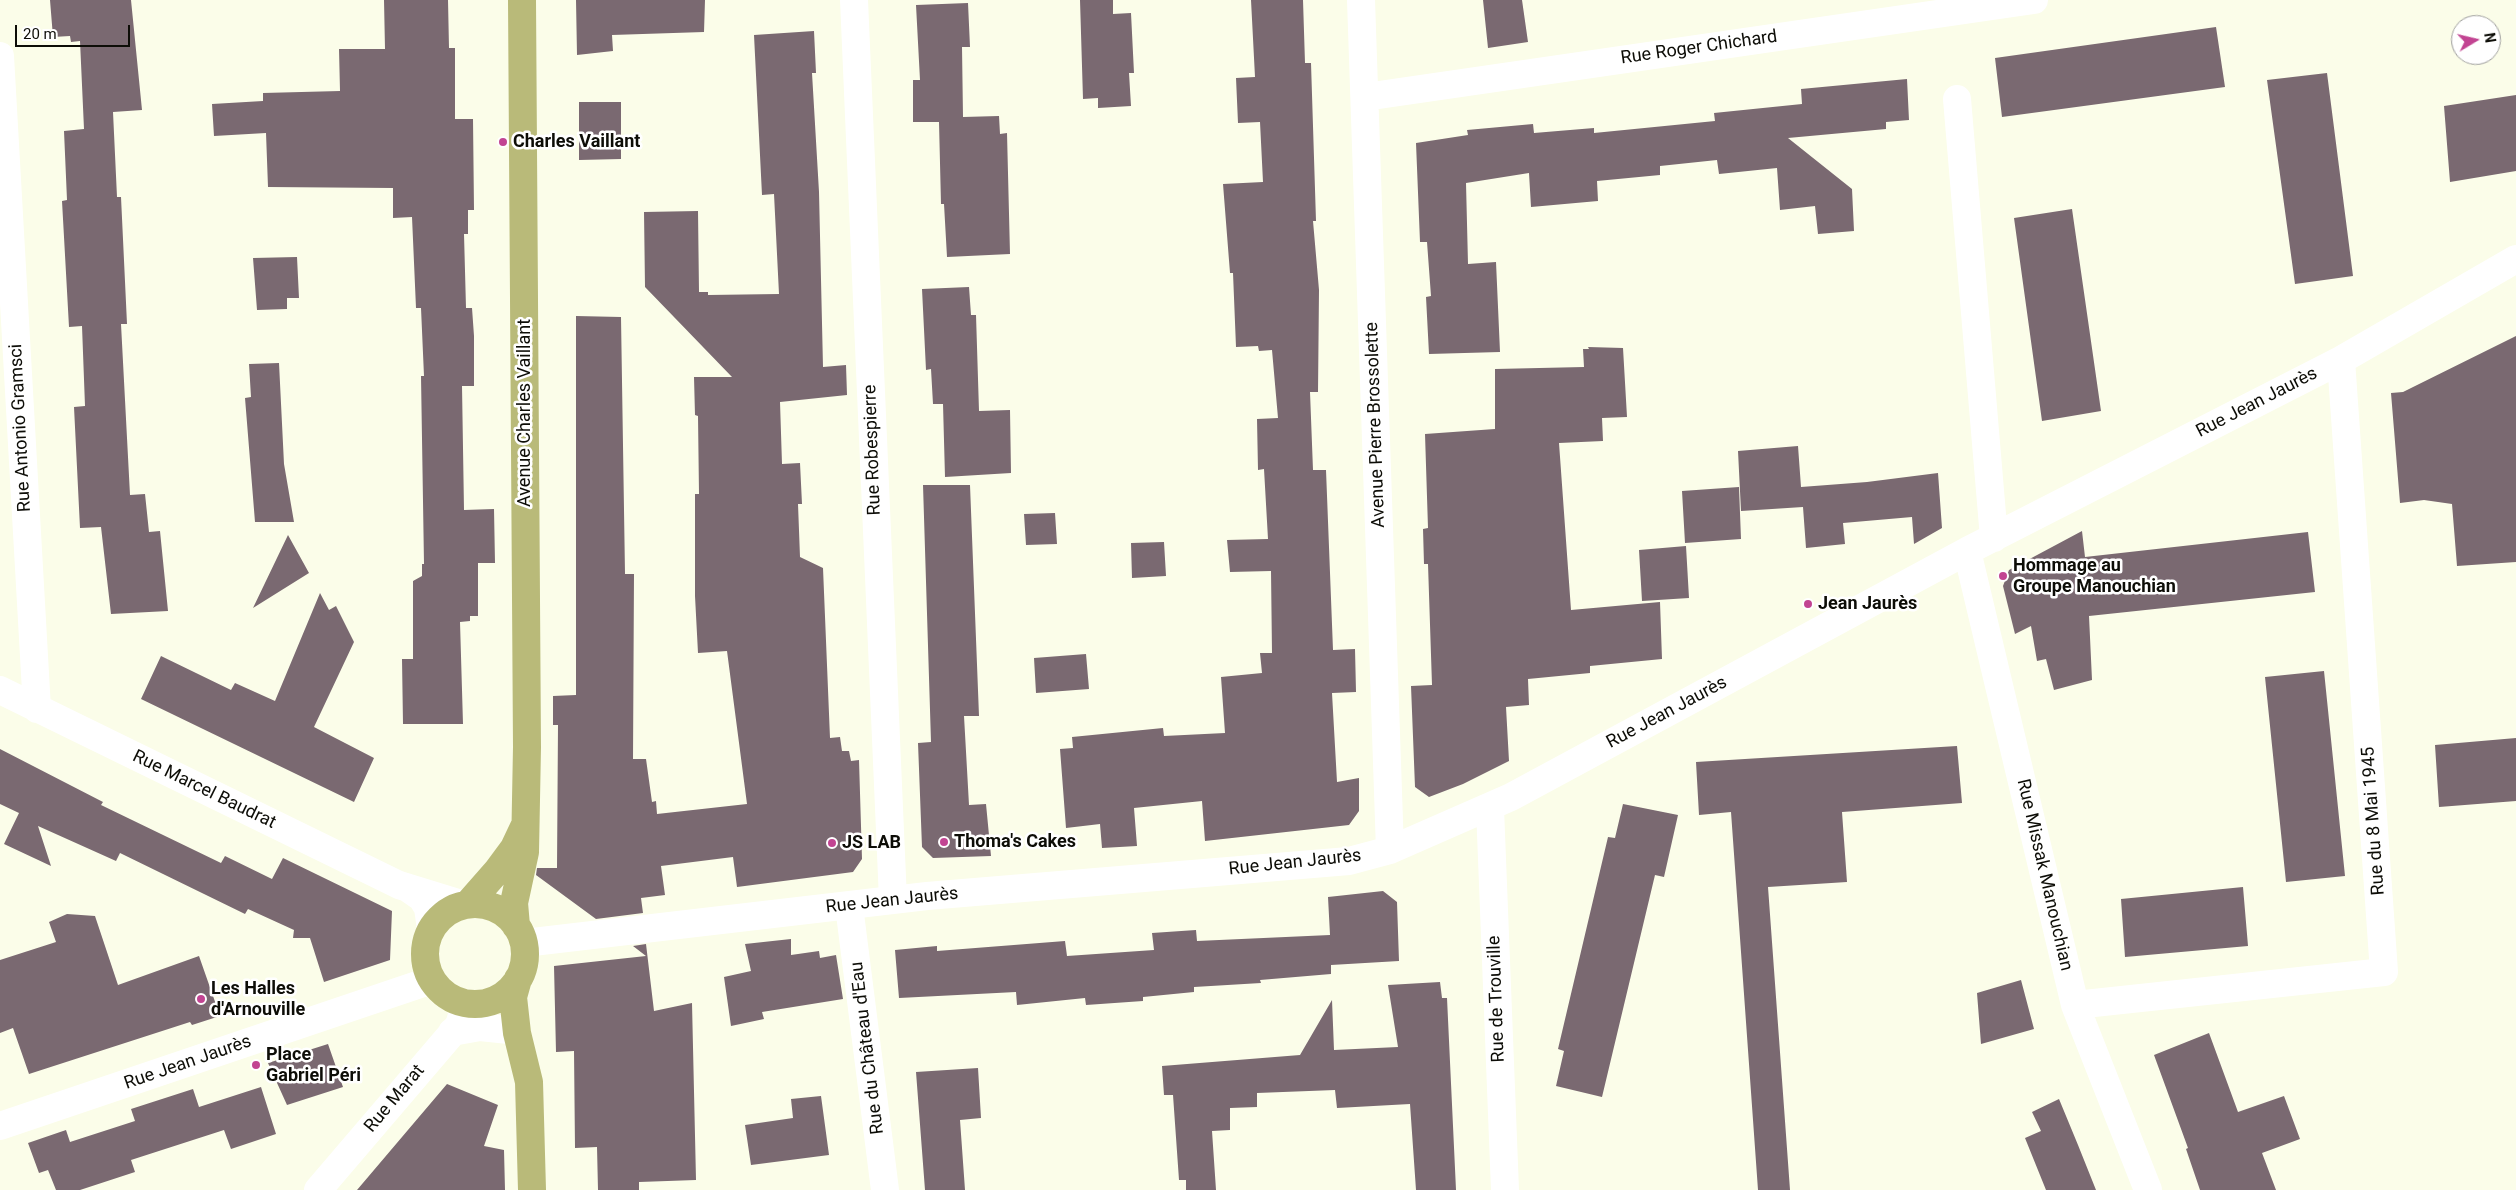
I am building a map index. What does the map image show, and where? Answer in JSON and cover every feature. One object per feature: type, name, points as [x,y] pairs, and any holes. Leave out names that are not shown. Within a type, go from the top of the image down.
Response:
[{"type":"main road","name":"Avenue Charles Vaillant","points":[[520,935],[514,903],[524,864],[527,738],[522,0]]},
{"type":"main road","name":"Avenue Charles Vaillant","points":[[466,905],[483,890],[505,860],[519,838],[524,825]]},
{"type":"main road","points":[[522,1054],[509,1030],[498,1017],[473,1004],[445,995],[432,980],[424,956],[431,929],[443,915],[466,905],[478,904],[495,908],[520,935],[524,962],[513,997],[530,1092],[532,1190]]},
{"type":"main road","points":[[473,1004],[498,998],[506,993],[518,979]]},
{"type":"street","name":"Rue Robespierre","points":[[854,0],[893,900]]},
{"type":"street","name":"Avenue Pierre Brossolette","points":[[1361,0],[1390,850]]},
{"type":"street","name":"Rue Roger Chichard","points":[[1365,97],[2034,0]]},
{"type":"street","name":"Rue Antonio Gramsci","points":[[0,56],[37,709]]},
{"type":"street","points":[[1957,99],[1994,538]]},
{"type":"street","name":"Rue Jean Jaurès","points":[[520,935],[1349,860],[1390,850],[1490,808],[1967,550],[1994,538],[2341,360],[2516,259]]},
{"type":"street","name":"Rue du 8 Mai 1945","points":[[2075,1005],[2384,972],[2341,360]]},
{"type":"street","name":"Rue Missak Manouchian","points":[[1967,550],[2075,1005],[2148,1190]]},
{"type":"street","name":"Rue Marcel Baudrat","points":[[0,690],[409,889],[422,898],[428,908],[431,929]]},
{"type":"street","name":"Rue de Trouville","points":[[1490,808],[1505,1190]]},
{"type":"street","name":"Rue Marcel Baudrat","points":[[409,889],[466,905]]},
{"type":"street","name":"Rue du Château d'Eau","points":[[849,906],[886,1190]]},
{"type":"street","name":"Rue Jean Jaurès","points":[[0,1126],[432,980]]},
{"type":"street","name":"Rue Marat","points":[[318,1190],[452,1032],[473,1004]]},
{"type":"street","points":[[452,1032],[480,1027],[509,1030]]},
{"type":"building","points":[[50,0],[131,0],[142,110],[113,112],[117,197],[121,197],[127,324],[121,324],[130,495],[145,494],[149,532],[160,531],[168,611],[111,614],[101,527],[80,528],[74,407],[85,406],[82,326],[69,327],[62,201],[67,200],[64,131],[84,129],[80,41],[71,42],[70,36],[53,37]]},
{"type":"building","points":[[384,0],[448,0],[449,48],[455,48],[455,119],[473,119],[474,210],[468,210],[468,234],[464,234],[466,308],[472,308],[474,336],[474,386],[462,386],[464,510],[494,509],[495,563],[478,563],[478,616],[470,616],[470,621],[460,622],[463,724],[403,724],[402,659],[413,659],[413,581],[422,576],[422,564],[424,564],[421,376],[424,376],[421,308],[416,308],[412,217],[393,218],[393,188],[268,187],[266,133],[214,136],[212,104],[263,101],[263,93],[340,91],[339,49],[385,49]]},
{"type":"building","points":[[576,0],[705,0],[704,32],[612,35],[613,51],[577,55]]},
{"type":"building","points":[[1080,0],[1113,0],[1113,14],[1131,13],[1134,73],[1129,73],[1131,106],[1098,108],[1098,98],[1083,99]]},
{"type":"building","points":[[1251,0],[1303,0],[1305,63],[1311,63],[1316,221],[1313,221],[1319,290],[1318,392],[1310,392],[1313,470],[1326,470],[1333,650],[1355,649],[1356,692],[1332,693],[1337,782],[1359,778],[1359,811],[1349,825],[1205,841],[1202,801],[1134,808],[1137,846],[1102,848],[1100,824],[1066,828],[1060,749],[1073,748],[1072,737],[1163,728],[1164,736],[1225,733],[1221,677],[1262,673],[1260,653],[1272,653],[1271,571],[1230,572],[1227,540],[1268,539],[1264,469],[1258,470],[1257,419],[1278,418],[1272,350],[1259,351],[1258,346],[1236,347],[1233,273],[1230,273],[1223,184],[1263,182],[1260,122],[1238,123],[1236,78],[1255,77]]},
{"type":"building","points":[[1483,0],[1522,0],[1528,42],[1488,48]]},
{"type":"building","points":[[968,3],[970,47],[962,47],[963,117],[999,116],[1000,134],[1007,133],[1010,254],[947,257],[944,204],[941,204],[939,122],[913,122],[913,80],[920,80],[916,5]]},
{"type":"building","points":[[2216,27],[2225,87],[2002,117],[1995,58]]},
{"type":"building","points":[[814,31],[816,73],[812,73],[819,192],[823,367],[846,365],[847,395],[780,402],[782,464],[800,463],[802,504],[798,504],[800,557],[823,568],[830,738],[840,737],[842,751],[849,751],[851,761],[859,760],[862,859],[853,872],[737,887],[733,857],[661,866],[665,895],[641,898],[643,913],[596,919],[536,875],[537,868],[557,868],[558,725],[553,725],[553,696],[576,695],[576,316],[621,317],[625,574],[634,574],[633,759],[646,759],[652,802],[656,801],[657,814],[747,804],[727,651],[698,653],[695,596],[695,494],[699,494],[698,416],[695,415],[694,377],[732,377],[645,287],[644,212],[698,211],[699,292],[708,292],[708,295],[779,294],[774,194],[762,195],[754,35]]},
{"type":"building","points":[[2327,73],[2353,276],[2295,284],[2267,80]]},
{"type":"building","points":[[1907,79],[1909,120],[1886,122],[1886,129],[1788,138],[1852,189],[1854,231],[1818,234],[1815,206],[1780,210],[1777,168],[1719,174],[1717,160],[1660,166],[1660,175],[1597,181],[1598,201],[1531,207],[1529,173],[1466,183],[1468,264],[1496,262],[1500,352],[1429,354],[1426,297],[1431,296],[1427,242],[1420,242],[1416,143],[1468,135],[1467,130],[1533,124],[1534,133],[1594,128],[1594,133],[1715,121],[1714,113],[1802,104],[1801,89]]},
{"type":"building","points":[[2516,95],[2516,171],[2450,182],[2444,106]]},
{"type":"building","points":[[579,102],[621,102],[621,159],[579,160]]},
{"type":"building","points":[[2072,209],[2101,411],[2042,421],[2014,218]]},
{"type":"building","points":[[297,257],[299,298],[287,298],[287,309],[257,310],[253,258]]},
{"type":"building","points":[[969,287],[971,315],[976,315],[979,411],[1010,410],[1011,473],[945,477],[943,404],[933,404],[931,369],[926,370],[922,289]]},
{"type":"building","points":[[2516,336],[2516,562],[2457,566],[2452,504],[2424,500],[2400,503],[2391,393],[2403,392]]},
{"type":"building","points":[[1588,347],[1623,348],[1627,417],[1602,418],[1603,441],[1559,443],[1571,610],[1660,602],[1662,659],[1590,666],[1590,673],[1528,679],[1529,705],[1506,707],[1509,761],[1463,784],[1429,797],[1415,787],[1411,686],[1432,685],[1428,564],[1424,564],[1423,529],[1428,528],[1425,434],[1495,429],[1495,369],[1584,367],[1583,349],[1589,349]]},
{"type":"building","points":[[279,363],[284,464],[294,522],[255,522],[245,398],[251,397],[249,364]]},
{"type":"building","points":[[1798,446],[1801,487],[1867,482],[1938,473],[1942,528],[1914,544],[1912,517],[1843,523],[1845,544],[1806,548],[1803,507],[1741,511],[1738,451]]},
{"type":"building","points":[[923,485],[970,485],[979,716],[964,716],[969,805],[986,804],[991,856],[933,858],[922,847],[918,743],[931,742]]},
{"type":"building","points":[[1739,487],[1741,539],[1685,543],[1682,491]]},
{"type":"building","points":[[1055,513],[1057,544],[1026,545],[1024,514]]},
{"type":"building","points":[[2082,531],[2085,557],[2308,532],[2315,592],[2089,616],[2092,680],[2054,690],[2046,659],[2037,661],[2031,626],[2015,634],[2003,586],[2009,570]]},
{"type":"building","points":[[288,535],[309,573],[253,608]]},
{"type":"building","points":[[1164,542],[1166,576],[1132,578],[1131,543]]},
{"type":"building","points":[[1686,546],[1689,598],[1642,601],[1639,550]]},
{"type":"building","points":[[320,593],[329,610],[336,606],[354,642],[314,727],[374,758],[354,802],[141,699],[161,656],[231,690],[235,683],[275,701]]},
{"type":"building","points":[[1086,654],[1089,689],[1036,693],[1034,658]]},
{"type":"building","points":[[2324,671],[2345,876],[2286,882],[2265,677]]},
{"type":"building","points":[[2516,738],[2516,801],[2439,807],[2435,745]]},
{"type":"building","points":[[1957,746],[1962,803],[1842,812],[1847,882],[1768,887],[1790,1190],[1758,1190],[1731,812],[1699,815],[1696,762]]},
{"type":"building","points":[[0,749],[103,802],[101,805],[221,863],[225,856],[272,879],[283,858],[392,911],[390,960],[324,982],[310,938],[293,938],[294,930],[248,909],[245,914],[120,853],[116,861],[38,826],[51,866],[4,844],[19,813],[0,804]]},
{"type":"building","points":[[1623,804],[1678,815],[1664,877],[1655,875],[1602,1097],[1556,1086],[1564,1051],[1558,1049],[1608,837],[1615,838]]},
{"type":"building","points":[[2243,887],[2248,946],[2125,957],[2121,899]]},
{"type":"building","points":[[1383,891],[1397,902],[1399,961],[1331,965],[1331,974],[1260,980],[1261,983],[1194,987],[1194,992],[1143,997],[1143,1001],[1086,1005],[1085,998],[1017,1005],[1016,992],[899,998],[895,950],[937,946],[937,951],[1065,941],[1067,956],[1154,950],[1152,933],[1196,930],[1197,941],[1330,935],[1328,897]]},
{"type":"building","points":[[67,914],[95,916],[118,985],[199,956],[220,1016],[192,1025],[190,1022],[29,1074],[13,1028],[0,1033],[0,960],[56,942],[49,922]]},
{"type":"building","points":[[791,939],[791,955],[819,951],[820,958],[836,955],[843,999],[762,1012],[764,1019],[731,1026],[724,977],[751,971],[745,944]]},
{"type":"building","points":[[646,944],[654,1011],[692,1003],[696,1180],[639,1182],[639,1190],[598,1190],[597,1147],[575,1148],[574,1051],[556,1052],[554,966],[646,956],[633,946]]},
{"type":"building","points":[[2021,980],[2034,1029],[1981,1044],[1977,993]]},
{"type":"building","points":[[1440,982],[1442,998],[1447,998],[1456,1190],[1416,1190],[1410,1104],[1337,1108],[1335,1090],[1257,1093],[1257,1107],[1230,1108],[1230,1130],[1212,1131],[1216,1190],[1186,1190],[1186,1180],[1179,1180],[1173,1095],[1164,1095],[1162,1066],[1300,1055],[1332,1000],[1334,1050],[1398,1047],[1388,985]]},
{"type":"building","points":[[2209,1033],[2238,1112],[2284,1096],[2300,1139],[2262,1153],[2276,1190],[2200,1190],[2186,1149],[2188,1148],[2154,1055]]},
{"type":"building","points":[[328,1044],[343,1087],[287,1105],[268,1063]]},
{"type":"building","points":[[978,1068],[981,1118],[960,1120],[965,1190],[925,1190],[916,1072]]},
{"type":"building","points":[[447,1084],[498,1105],[484,1146],[504,1150],[505,1190],[357,1190]]},
{"type":"building","points":[[261,1087],[276,1134],[231,1149],[224,1130],[131,1160],[135,1172],[80,1190],[56,1190],[48,1170],[39,1173],[28,1143],[66,1130],[70,1142],[135,1121],[131,1109],[193,1089],[199,1107]]},
{"type":"building","points":[[821,1096],[829,1155],[751,1165],[745,1125],[793,1118],[791,1099]]},
{"type":"building","points":[[2059,1099],[2096,1190],[2046,1190],[2025,1138],[2041,1131],[2032,1112]]},
{"type":"place","name":"Charles Vaillant","points":[[503,142]]},
{"type":"place","name":"Hommage au Groupe Manouchian","points":[[2003,576]]},
{"type":"place","name":"Jean Jaurès","points":[[1808,604]]},
{"type":"place","name":"Thoma's Cakes","points":[[944,842]]},
{"type":"place","name":"JS LAB","points":[[832,843]]},
{"type":"place","name":"Les Halles d'Arnouville","points":[[201,999]]},
{"type":"place","name":"Place Gabriel Péri","points":[[256,1065]]}]
